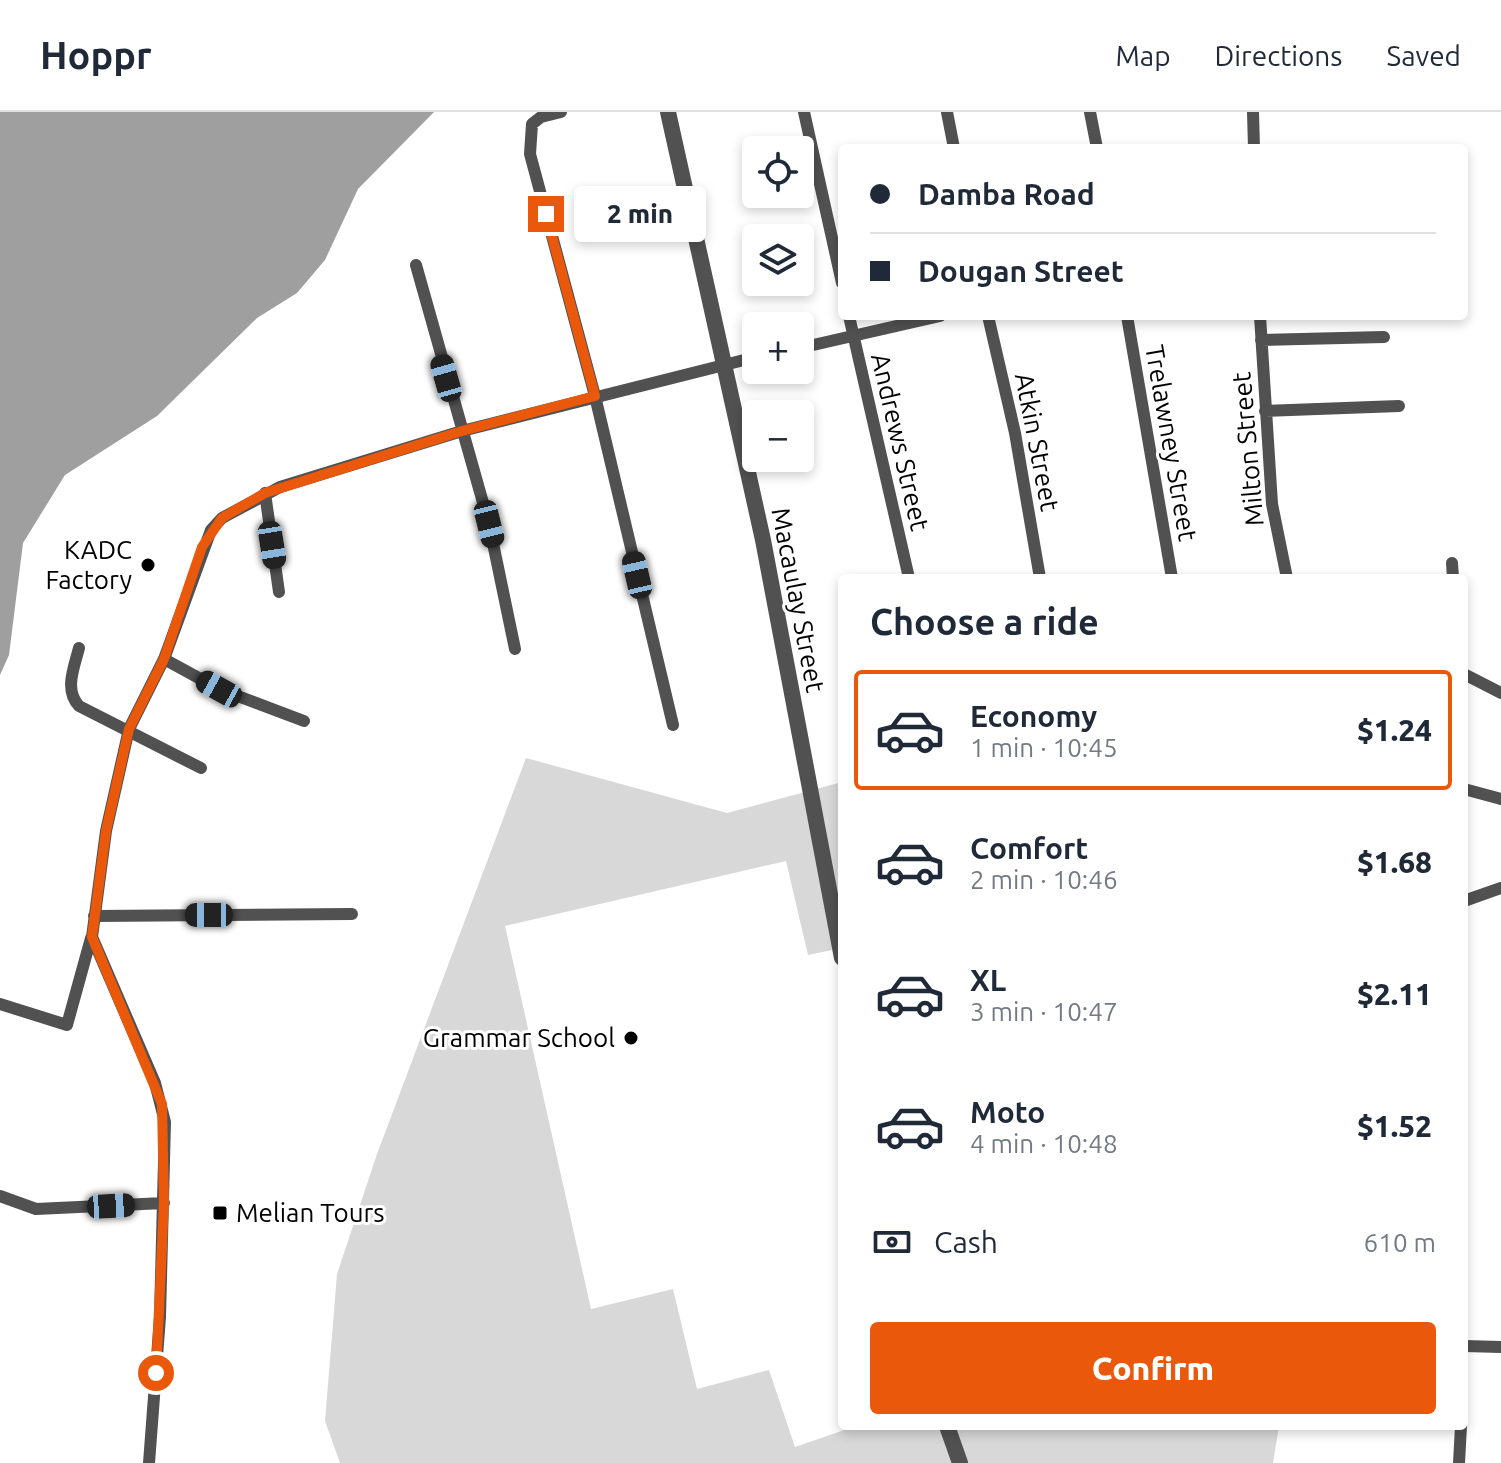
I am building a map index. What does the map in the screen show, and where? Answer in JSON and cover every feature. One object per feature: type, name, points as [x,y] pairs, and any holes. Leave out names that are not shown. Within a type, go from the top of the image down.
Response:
[{"type":"street","points":[[561,112],[541,117],[532,124],[530,154],[595,396],[673,725]]},
{"type":"street","name":"Macaulay Street","points":[[668,112],[721,364],[763,540],[838,937]]},
{"type":"street","points":[[804,112],[838,265]]},
{"type":"street","points":[[947,112],[953,144]]},
{"type":"street","points":[[1090,112],[1096,144]]},
{"type":"street","points":[[1253,112],[1254,144]]},
{"type":"street","points":[[416,265],[504,584],[515,649]]},
{"type":"street","name":"Andrews Street","points":[[850,320],[908,574]]},
{"type":"street","points":[[814,345],[924,320]]},
{"type":"street","name":"Atkin Street","points":[[989,320],[1015,433],[1039,574]]},
{"type":"street","name":"Trelawney Street","points":[[1128,320],[1171,574]]},
{"type":"street","name":"Milton Street","points":[[1260,320],[1272,504],[1286,574]]},
{"type":"street","points":[[1261,340],[1384,337]]},
{"type":"street","points":[[0,1004],[67,1025],[92,937],[106,831],[129,729],[164,659],[211,530],[222,518],[265,493],[462,431],[742,360]]},
{"type":"street","points":[[1265,411],[1399,406]]},
{"type":"street","points":[[265,493],[279,592]]},
{"type":"street","points":[[1452,563],[1453,574]]},
{"type":"street","points":[[79,648],[70,687],[72,698],[79,706],[201,768]]},
{"type":"street","points":[[164,659],[219,689],[304,721]]},
{"type":"street","points":[[1468,676],[1501,693]]},
{"type":"street","points":[[1468,790],[1501,799]]},
{"type":"street","points":[[1468,900],[1501,888]]},
{"type":"street","points":[[94,916],[352,914]]},
{"type":"street","points":[[92,937],[162,1104],[164,1203],[149,1463]]},
{"type":"street","points":[[0,1196],[36,1209],[164,1203]]},
{"type":"street","points":[[1468,1346],[1501,1347]]},
{"type":"street","points":[[948,1430],[960,1463]]},
{"type":"street","points":[[1459,1463],[1461,1430]]},
{"type":"shaded area","points":[[0,112],[434,112],[358,189],[325,260],[297,293],[257,318],[157,416],[65,475],[23,543],[9,655],[0,675]]},
{"type":"shaded area","points":[[526,758],[727,813],[838,783],[838,949],[808,955],[786,861],[505,926],[591,1309],[673,1289],[697,1389],[769,1370],[795,1447],[844,1430],[1278,1430],[1273,1463],[340,1463],[325,1421],[337,1274],[377,1154]]},
{"type":"place","name":"KADC Factory","points":[[148,565]]},
{"type":"place","name":"Grammar School","points":[[631,1038]]},
{"type":"place","name":"Melian Tours","points":[[220,1213]]},
{"type":"route","points":[[156,1373],[165,1122],[155,1083],[92,937],[106,831],[129,729],[164,659],[202,547],[222,518],[280,487],[462,431],[595,396],[546,214]]}]
